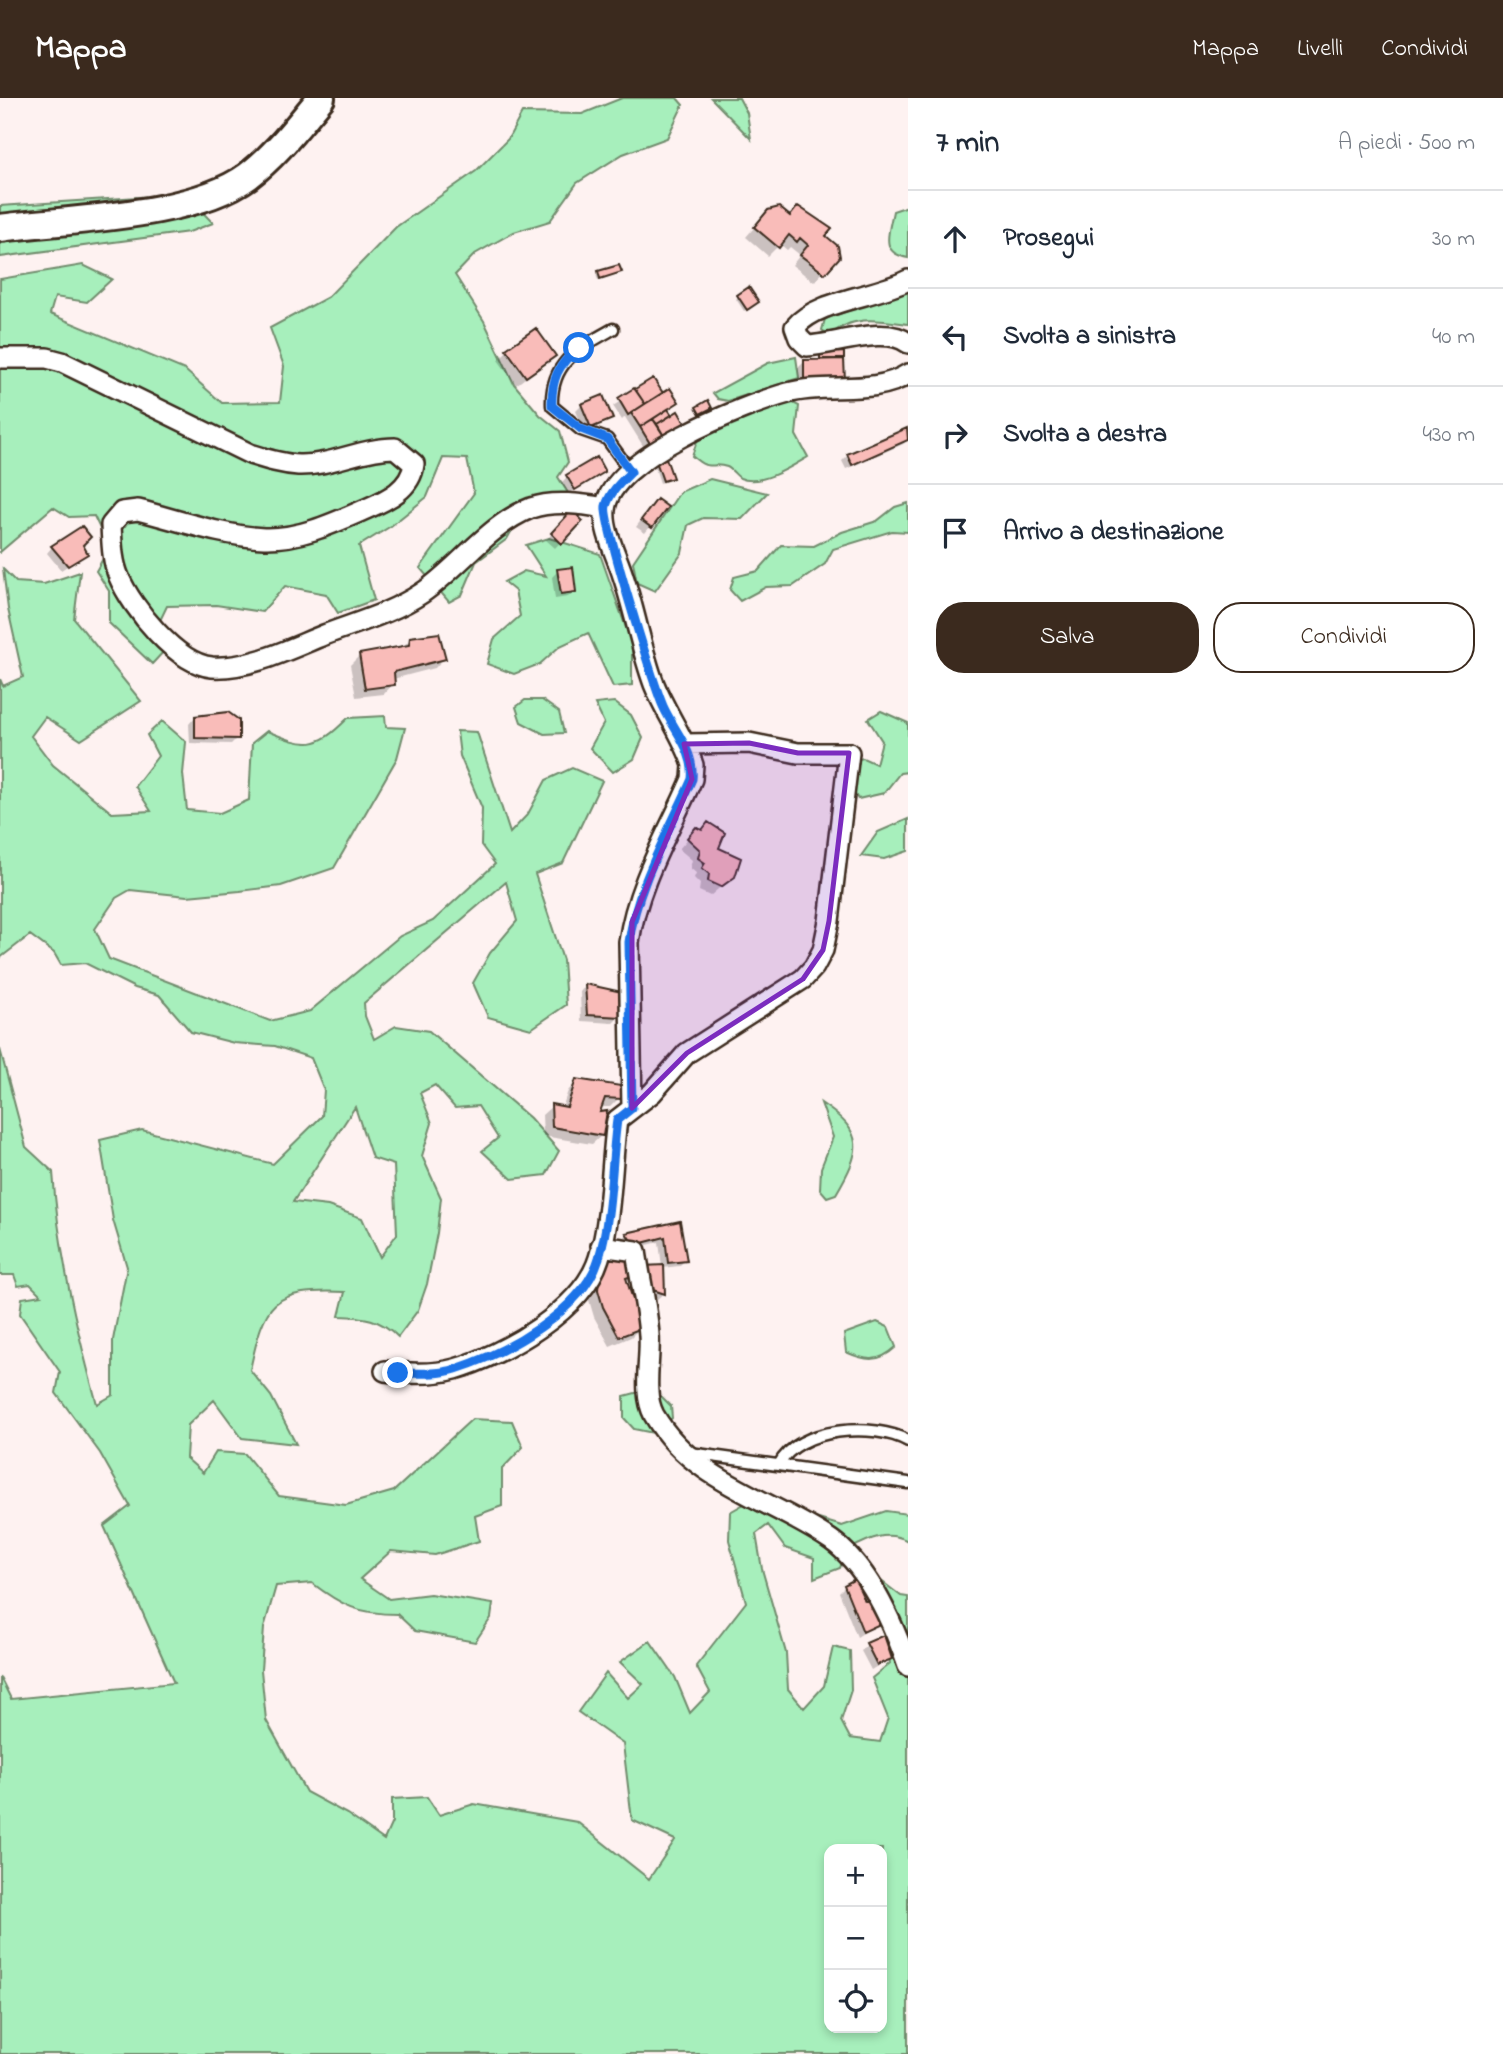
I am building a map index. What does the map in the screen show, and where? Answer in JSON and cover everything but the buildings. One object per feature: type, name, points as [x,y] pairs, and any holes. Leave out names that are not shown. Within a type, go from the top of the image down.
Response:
[{"type":"main road","points":[[0,228],[196,202],[224,190],[270,158],[321,98]]},
{"type":"street","points":[[908,280],[882,292],[816,311],[795,327],[799,338],[807,346],[884,335],[901,337],[908,343]]},
{"type":"street","points":[[0,358],[47,358],[62,362],[250,454],[280,463],[323,463],[366,450],[395,448],[414,464],[412,478],[396,493],[321,529],[301,533],[265,538],[138,510],[121,512],[111,525],[113,557],[120,579],[146,618],[172,648],[211,667],[248,664],[382,615],[422,593],[506,520],[534,507],[580,503],[605,508]]},
{"type":"street","points":[[632,1108],[629,942],[632,922],[640,893],[692,779],[693,765],[653,681],[632,603],[607,529],[605,508],[613,490],[631,472],[674,440],[750,404],[794,391],[885,384],[908,374]]},
{"type":"street","points":[[385,1371],[427,1373],[454,1369],[500,1351],[539,1328],[569,1304],[583,1287],[599,1259],[617,1120],[652,1093],[687,1053],[803,979],[823,950],[830,921],[849,753],[798,753],[749,743],[684,744]]},
{"type":"street","points":[[601,1246],[636,1251],[649,1336],[651,1403],[654,1414],[697,1465],[831,1541],[856,1563],[880,1602],[908,1666]]},
{"type":"lane","points":[[613,329],[566,357],[556,373],[551,391],[552,406],[581,429],[607,439],[631,472]]},
{"type":"lane","points":[[779,1465],[782,1457],[805,1441],[839,1430],[884,1434],[908,1441]]},
{"type":"lane","points":[[685,1452],[908,1483]]},
{"type":"highlighted area","points":[[749,743],[798,753],[849,753],[829,921],[823,950],[803,979],[687,1053],[632,1108],[632,922],[692,779],[684,744]]},
{"type":"green space","points":[[622,98],[677,98],[683,105],[667,138],[623,154],[577,183],[550,221],[514,232],[475,254],[455,275],[484,321],[514,384],[540,415],[560,431],[568,462],[558,477],[568,493],[530,498],[507,539],[476,562],[462,595],[449,602],[420,568],[474,493],[467,459],[443,458],[427,497],[391,526],[359,546],[374,600],[338,613],[326,594],[285,586],[262,612],[216,605],[167,606],[152,637],[165,650],[152,664],[109,623],[109,591],[96,571],[109,548],[94,516],[69,517],[53,507],[0,552],[0,279],[83,265],[112,279],[87,302],[55,297],[50,314],[185,370],[222,403],[280,402],[284,366],[270,328],[328,297],[396,227],[476,171],[508,139],[522,113],[582,114]]},
{"type":"green space","points":[[711,98],[739,98],[747,113],[751,139]]},
{"type":"green space","points":[[185,194],[213,223],[189,232],[0,257],[0,206]]},
{"type":"green space","points":[[908,206],[908,258],[893,252],[889,247],[888,234],[893,211]]},
{"type":"green space","points":[[908,290],[908,324],[866,320],[847,324],[830,336],[822,330],[825,319]]},
{"type":"green space","points":[[796,357],[799,378],[728,401],[718,399],[713,393],[768,363]]},
{"type":"green space","points":[[786,399],[799,406],[796,435],[808,457],[775,475],[748,480],[740,478],[727,467],[707,465],[692,456],[698,438]]},
{"type":"green space","points":[[710,479],[767,493],[742,519],[703,518],[688,525],[682,553],[655,591],[637,583],[633,562],[680,492]]},
{"type":"green space","points":[[908,503],[908,532],[892,531],[833,549],[825,564],[793,586],[766,587],[740,601],[730,590],[734,577],[758,571],[781,545],[814,546],[842,532],[877,521],[895,507]]},
{"type":"green space","points":[[549,538],[600,554],[632,645],[632,685],[613,687],[588,633],[560,646],[540,664],[514,674],[487,664],[494,639],[520,616],[515,591],[504,582],[524,571],[546,576],[526,545]]},
{"type":"green space","points":[[3,569],[16,582],[44,584],[80,572],[74,619],[141,701],[81,740],[45,717],[31,736],[53,765],[112,813],[151,811],[135,786],[158,756],[147,735],[162,721],[186,742],[183,774],[187,810],[220,813],[249,800],[252,743],[267,731],[292,741],[311,743],[328,736],[348,718],[385,716],[386,727],[405,728],[397,758],[334,868],[281,886],[240,891],[187,896],[130,890],[116,898],[95,929],[109,959],[270,1021],[310,1011],[400,936],[433,921],[495,864],[481,845],[482,808],[460,756],[457,731],[477,732],[510,833],[528,814],[546,780],[572,768],[602,781],[563,863],[535,874],[563,960],[566,1005],[531,1029],[488,1017],[473,983],[490,953],[517,921],[506,882],[364,1003],[365,1016],[374,1039],[396,1026],[429,1031],[530,1118],[559,1151],[546,1175],[512,1179],[482,1151],[498,1138],[478,1106],[455,1108],[435,1085],[420,1093],[432,1123],[422,1156],[441,1198],[427,1284],[418,1310],[398,1337],[385,1326],[371,1320],[339,1316],[345,1292],[301,1293],[286,1297],[275,1304],[261,1328],[250,1370],[271,1396],[296,1444],[242,1438],[214,1400],[188,1425],[186,1458],[203,1473],[216,1452],[245,1454],[279,1496],[346,1505],[394,1491],[472,1419],[512,1421],[523,1447],[502,1469],[502,1506],[475,1516],[479,1541],[435,1555],[391,1551],[360,1579],[389,1599],[430,1594],[493,1604],[491,1618],[475,1642],[415,1631],[397,1614],[351,1607],[312,1583],[276,1586],[264,1628],[261,1670],[266,1720],[306,1792],[347,1814],[384,1840],[392,1822],[392,1799],[427,1797],[439,1815],[474,1804],[577,1822],[649,1879],[675,1840],[632,1820],[623,1744],[578,1712],[606,1673],[628,1698],[643,1684],[620,1662],[650,1641],[675,1677],[690,1713],[710,1692],[696,1666],[746,1602],[729,1540],[730,1512],[765,1492],[805,1515],[842,1526],[886,1511],[908,1514],[908,1541],[892,1536],[876,1537],[846,1551],[840,1568],[814,1578],[814,1558],[785,1548],[768,1525],[756,1534],[762,1569],[786,1653],[788,1689],[804,1708],[824,1686],[833,1647],[850,1651],[851,1690],[841,1721],[850,1738],[880,1742],[888,1718],[872,1678],[890,1663],[884,1635],[865,1589],[871,1573],[901,1596],[908,1597],[908,2054],[0,2054],[0,1677],[11,1699],[174,1683],[104,1526],[130,1506],[100,1453],[56,1393],[60,1372],[20,1314],[22,1298],[41,1295],[30,1284],[18,1286],[14,1275],[0,1275],[0,1049],[26,1147],[53,1172],[69,1289],[97,1404],[113,1395],[113,1340],[127,1267],[113,1220],[100,1140],[142,1130],[273,1164],[322,1116],[324,1090],[311,1058],[275,1046],[234,1043],[191,1032],[159,995],[135,988],[85,963],[61,965],[54,953],[30,935],[0,958],[0,679],[3,686],[23,677],[8,609]],"holes":[[[355,1107],[372,1158],[394,1165],[397,1234],[380,1257],[362,1218],[328,1206],[293,1202]]]},
{"type":"green space","points":[[525,700],[542,700],[559,712],[564,733],[544,734],[521,722],[516,707]]},
{"type":"green space","points":[[614,702],[631,715],[643,738],[634,759],[613,772],[590,748],[604,723],[595,704]]},
{"type":"green space","points":[[881,711],[908,723],[908,772],[900,773],[884,793],[858,799],[836,765],[863,758],[876,764],[882,741],[868,719]]},
{"type":"green space","points":[[908,819],[908,851],[884,859],[861,856],[878,832]]},
{"type":"green space","points":[[821,1103],[846,1124],[855,1143],[855,1154],[845,1179],[836,1194],[827,1197],[820,1189],[821,1168],[833,1137]]},
{"type":"green space","points":[[877,1322],[888,1327],[896,1347],[884,1356],[872,1359],[846,1352],[844,1334]]},
{"type":"green space","points":[[639,1392],[662,1397],[671,1406],[672,1418],[653,1433],[634,1429],[624,1418],[624,1396]]},
{"type":"route","points":[[398,1373],[454,1369],[500,1351],[539,1328],[569,1304],[583,1287],[599,1259],[617,1120],[632,1108],[629,942],[632,922],[640,893],[692,779],[693,765],[690,755],[665,710],[653,681],[632,603],[607,529],[605,508],[613,490],[631,472],[607,439],[581,429],[563,418],[552,406],[551,391],[556,373],[566,357],[579,348]]}]
